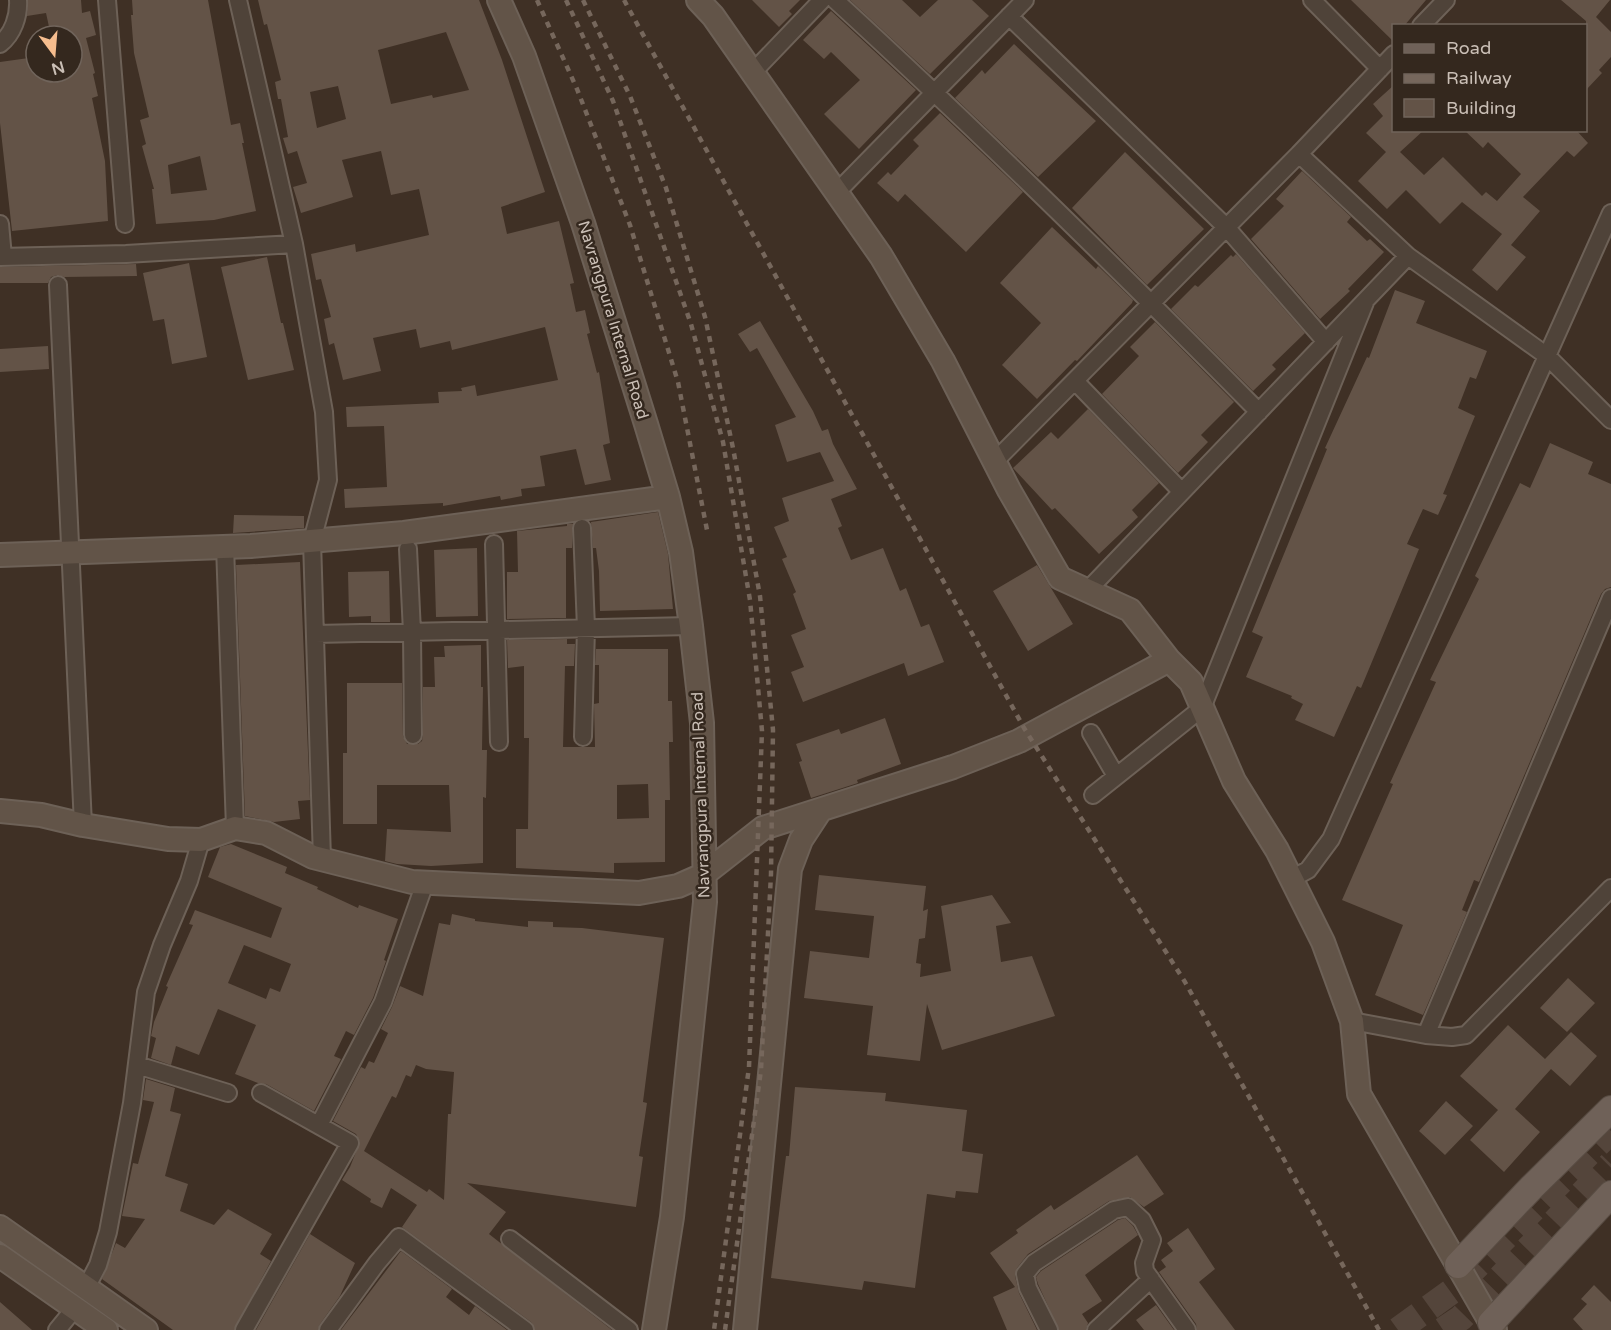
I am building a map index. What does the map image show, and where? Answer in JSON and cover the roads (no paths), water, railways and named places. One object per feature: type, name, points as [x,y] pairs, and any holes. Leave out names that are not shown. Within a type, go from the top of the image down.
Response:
[{"type":"main road","points":[[1458,1265],[1611,1109]]},
{"type":"main road","points":[[1493,1327],[1611,1194]]},
{"type":"street","points":[[0,44],[6,39],[19,14],[18,0]]},
{"type":"street","points":[[107,0],[125,224]]},
{"type":"street","points":[[238,0],[294,244],[324,412],[328,480],[312,541],[322,859]]},
{"type":"street","name":"Navrangpura Internal Road","points":[[499,0],[524,56],[583,223],[668,497],[681,552],[691,626],[702,723],[705,902],[672,1217],[654,1330]]},
{"type":"street","points":[[699,0],[753,72],[881,256],[943,361],[994,462],[1060,578],[1130,610],[1169,660],[1191,682],[1234,781],[1277,850],[1323,942],[1352,1021],[1359,1094],[1493,1327]]},
{"type":"street","points":[[753,72],[822,0]]},
{"type":"street","points":[[835,0],[935,92],[1152,303],[1259,412]]},
{"type":"street","points":[[837,192],[1025,0]]},
{"type":"street","points":[[1312,0],[1380,69]]},
{"type":"street","points":[[1423,24],[1446,0]]},
{"type":"street","points":[[1009,16],[1226,227],[1326,342]]},
{"type":"street","points":[[994,462],[1299,154],[1392,56]]},
{"type":"street","points":[[1299,154],[1408,256],[1547,356],[1611,420]]},
{"type":"street","points":[[1291,879],[1308,870],[1330,838],[1611,215]]},
{"type":"street","points":[[0,224],[1,257],[126,254],[294,244]]},
{"type":"street","points":[[1087,591],[1408,256]]},
{"type":"street","points":[[58,285],[83,825]]},
{"type":"street","points":[[1093,795],[1202,708],[1366,300]]},
{"type":"street","points":[[1075,381],[1182,492]]},
{"type":"street","points":[[0,555],[312,541],[404,533],[668,497]]},
{"type":"street","points":[[582,528],[586,628],[583,737]]},
{"type":"street","points":[[494,544],[499,742]]},
{"type":"street","points":[[225,546],[235,828]]},
{"type":"street","points":[[408,549],[412,632],[412,735]]},
{"type":"street","points":[[1426,1035],[1611,598]]},
{"type":"street","points":[[315,634],[691,626]]},
{"type":"street","points":[[0,811],[41,815],[83,825],[168,839],[201,840],[235,828],[266,833],[313,857],[412,882],[639,893],[678,886],[703,875],[763,828],[953,767],[1019,741],[1169,660]]},
{"type":"street","points":[[1091,733],[1116,776]]},
{"type":"street","points":[[744,1330],[790,869],[801,840],[820,811]]},
{"type":"street","points":[[86,1288],[98,1265],[108,1232],[132,1103],[146,992],[162,945],[189,881],[201,840]]},
{"type":"street","points":[[319,1125],[383,1002],[425,883]]},
{"type":"street","points":[[1352,1021],[1426,1035],[1452,1037],[1466,1035],[1611,888]]},
{"type":"street","points":[[137,1065],[228,1093]]},
{"type":"street","points":[[244,1330],[350,1143],[261,1093]]},
{"type":"street","points":[[1049,1330],[1028,1288],[1025,1274],[1034,1263],[1114,1210],[1128,1207],[1142,1220],[1152,1240],[1144,1263],[1145,1271],[1187,1330]]},
{"type":"street","points":[[0,1227],[146,1330]]},
{"type":"street","points":[[328,1330],[399,1237],[525,1330]]},
{"type":"street","points":[[510,1239],[629,1330]]},
{"type":"street","points":[[0,1256],[106,1330]]},
{"type":"street","points":[[1096,1330],[1151,1279]]},
{"type":"street","points":[[57,1330],[75,1308]]},
{"type":"tunnel","points":[[1398,1330],[1452,1291],[1611,1131]]},
{"type":"tunnel","points":[[1443,1330],[1461,1318],[1611,1164]]},
{"type":"railway","points":[[537,0],[577,89],[630,225],[678,382],[707,530]]},
{"type":"railway","points":[[566,0],[613,101],[691,324],[723,442],[750,600],[762,731],[749,1067],[714,1330]]},
{"type":"railway","points":[[583,0],[630,96],[666,188],[705,317],[733,448],[760,596],[773,730],[771,874],[761,1070],[725,1330]]},
{"type":"railway","points":[[624,0],[1024,728],[1185,982],[1379,1330]]}]
